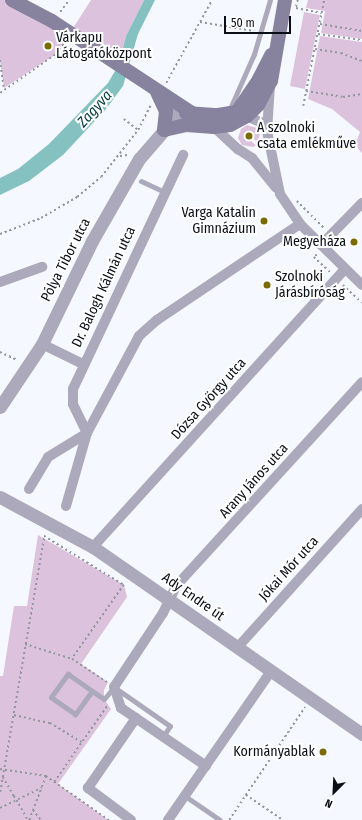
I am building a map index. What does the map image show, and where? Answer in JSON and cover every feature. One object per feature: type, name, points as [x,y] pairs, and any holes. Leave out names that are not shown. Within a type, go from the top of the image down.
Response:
[{"type":"main road","points":[[14,0],[70,33],[138,78],[186,114],[214,127]]},
{"type":"main road","points":[[236,116],[259,79],[277,44],[291,4]]},
{"type":"main road","points":[[157,92],[166,111],[164,130],[186,125],[214,127],[258,105],[271,81],[277,44]]},
{"type":"main road","points":[[186,114],[236,116]]},
{"type":"street","points":[[271,81],[266,131],[280,194]]},
{"type":"street","name":"Pólya Tibor utca","points":[[0,407],[42,344],[92,241],[139,160],[164,130],[172,117],[186,114]]},
{"type":"street","points":[[234,145],[232,133],[236,116],[260,122],[266,131]]},
{"type":"street","points":[[214,127],[260,166],[300,224],[362,285]]},
{"type":"street","name":"Dr. Balogh Kálmán utca","points":[[87,433],[74,404],[73,389],[83,364],[183,155]]},
{"type":"street","points":[[321,245],[362,203]]},
{"type":"street","points":[[66,506],[87,433],[139,336],[157,320],[300,224]]},
{"type":"street","points":[[0,282],[42,267]]},
{"type":"street","name":"Dózsa György utca","points":[[93,547],[345,269]]},
{"type":"street","points":[[42,344],[83,364]]},
{"type":"street","name":"Arany János utca","points":[[114,691],[162,613],[168,599],[181,581],[362,382]]},
{"type":"street","points":[[29,488],[48,457],[87,433]]},
{"type":"street","name":"Ady Endre út","points":[[1,498],[93,547],[362,734]]},
{"type":"street","name":"Jókai Mór utca","points":[[237,648],[362,508]]},
{"type":"street","points":[[168,820],[271,671]]},
{"type":"street","points":[[114,691],[121,708],[206,766]]},
{"type":"street","points":[[131,820],[88,788],[136,718]]},
{"type":"lane","points":[[236,116],[228,108],[245,76],[270,0]]},
{"type":"lane","points":[[141,181],[165,192]]},
{"type":"lane","points":[[92,690],[75,714],[51,698],[68,674],[92,690],[104,699],[114,691],[170,726],[163,736]]},
{"type":"lane","points":[[184,796],[220,820]]},
{"type":"path","points":[[64,8],[69,0]]},
{"type":"path","points":[[168,77],[212,0]]},
{"type":"path","points":[[291,4],[298,0]]},
{"type":"path","points":[[304,106],[324,0]]},
{"type":"path","points":[[291,4],[322,13]]},
{"type":"path","points":[[200,22],[260,32]]},
{"type":"path","points":[[320,24],[362,31]]},
{"type":"path","points":[[0,93],[4,88],[56,54],[70,33]]},
{"type":"path","points":[[318,34],[362,40]]},
{"type":"path","points":[[315,49],[341,52],[362,61]]},
{"type":"path","points":[[0,60],[4,88]]},
{"type":"path","points":[[306,91],[343,97],[362,94]]},
{"type":"path","points":[[0,234],[41,218],[77,197],[101,177],[120,156],[138,130],[150,107]]},
{"type":"path","points":[[124,119],[138,130]]},
{"type":"path","points":[[120,156],[129,155],[133,150]]},
{"type":"path","points":[[0,352],[28,366]]},
{"type":"path","points":[[0,792],[44,536],[124,584],[72,659]]},
{"type":"path","points":[[25,644],[72,659],[114,691],[82,742],[54,782]]},
{"type":"path","points":[[229,820],[311,699]]},
{"type":"path","points":[[13,715],[50,723],[82,742]]},
{"type":"path","points":[[0,769],[46,776],[108,820]]},
{"type":"path","points":[[3,776],[29,820]]},
{"type":"path","points":[[29,820],[46,776]]},
{"type":"path","points":[[0,808],[41,788]]},
{"type":"path","points":[[246,795],[283,820]]},
{"type":"path","points":[[33,809],[34,813],[41,820]]},
{"type":"shaded area","points":[[0,0],[12,0],[70,33],[56,54],[4,88],[0,60]]},
{"type":"shaded area","points":[[91,0],[144,0],[126,36],[119,64],[70,33]]},
{"type":"shaded area","points":[[308,0],[362,0],[362,39],[321,33],[325,11],[306,8]]},
{"type":"shaded area","points":[[304,12],[320,15],[305,89],[290,86]]},
{"type":"shaded area","points":[[320,36],[362,42],[362,153],[355,145],[360,132],[332,109],[308,99]]},
{"type":"shaded area","points":[[247,125],[257,128],[260,134],[257,143],[249,131],[245,136],[256,145],[253,147],[242,145],[238,138],[241,129]]},
{"type":"shaded area","points":[[38,535],[124,585],[127,597],[81,664],[108,682],[104,690],[104,699],[111,709],[58,784],[108,820],[0,820],[0,676],[3,676],[14,606],[27,606]]},
{"type":"water","name":"Zagyva","points":[[144,0],[155,0],[138,34],[123,86],[106,109],[63,155],[29,181],[0,195],[0,178],[18,169],[49,144],[108,83],[119,64],[126,36]]},
{"type":"place","name":"Várkapu Látogatóközpont","points":[[48,46]]},
{"type":"place","name":"A szolnoki csata emlékműve","points":[[249,136]]},
{"type":"place","name":"Varga Katalin Gimnázium","points":[[264,221]]},
{"type":"place","name":"Megyeháza","points":[[354,242]]},
{"type":"place","name":"Szolnoki Járásbíróság","points":[[267,285]]},
{"type":"place","name":"Kormányablak","points":[[323,752]]}]
